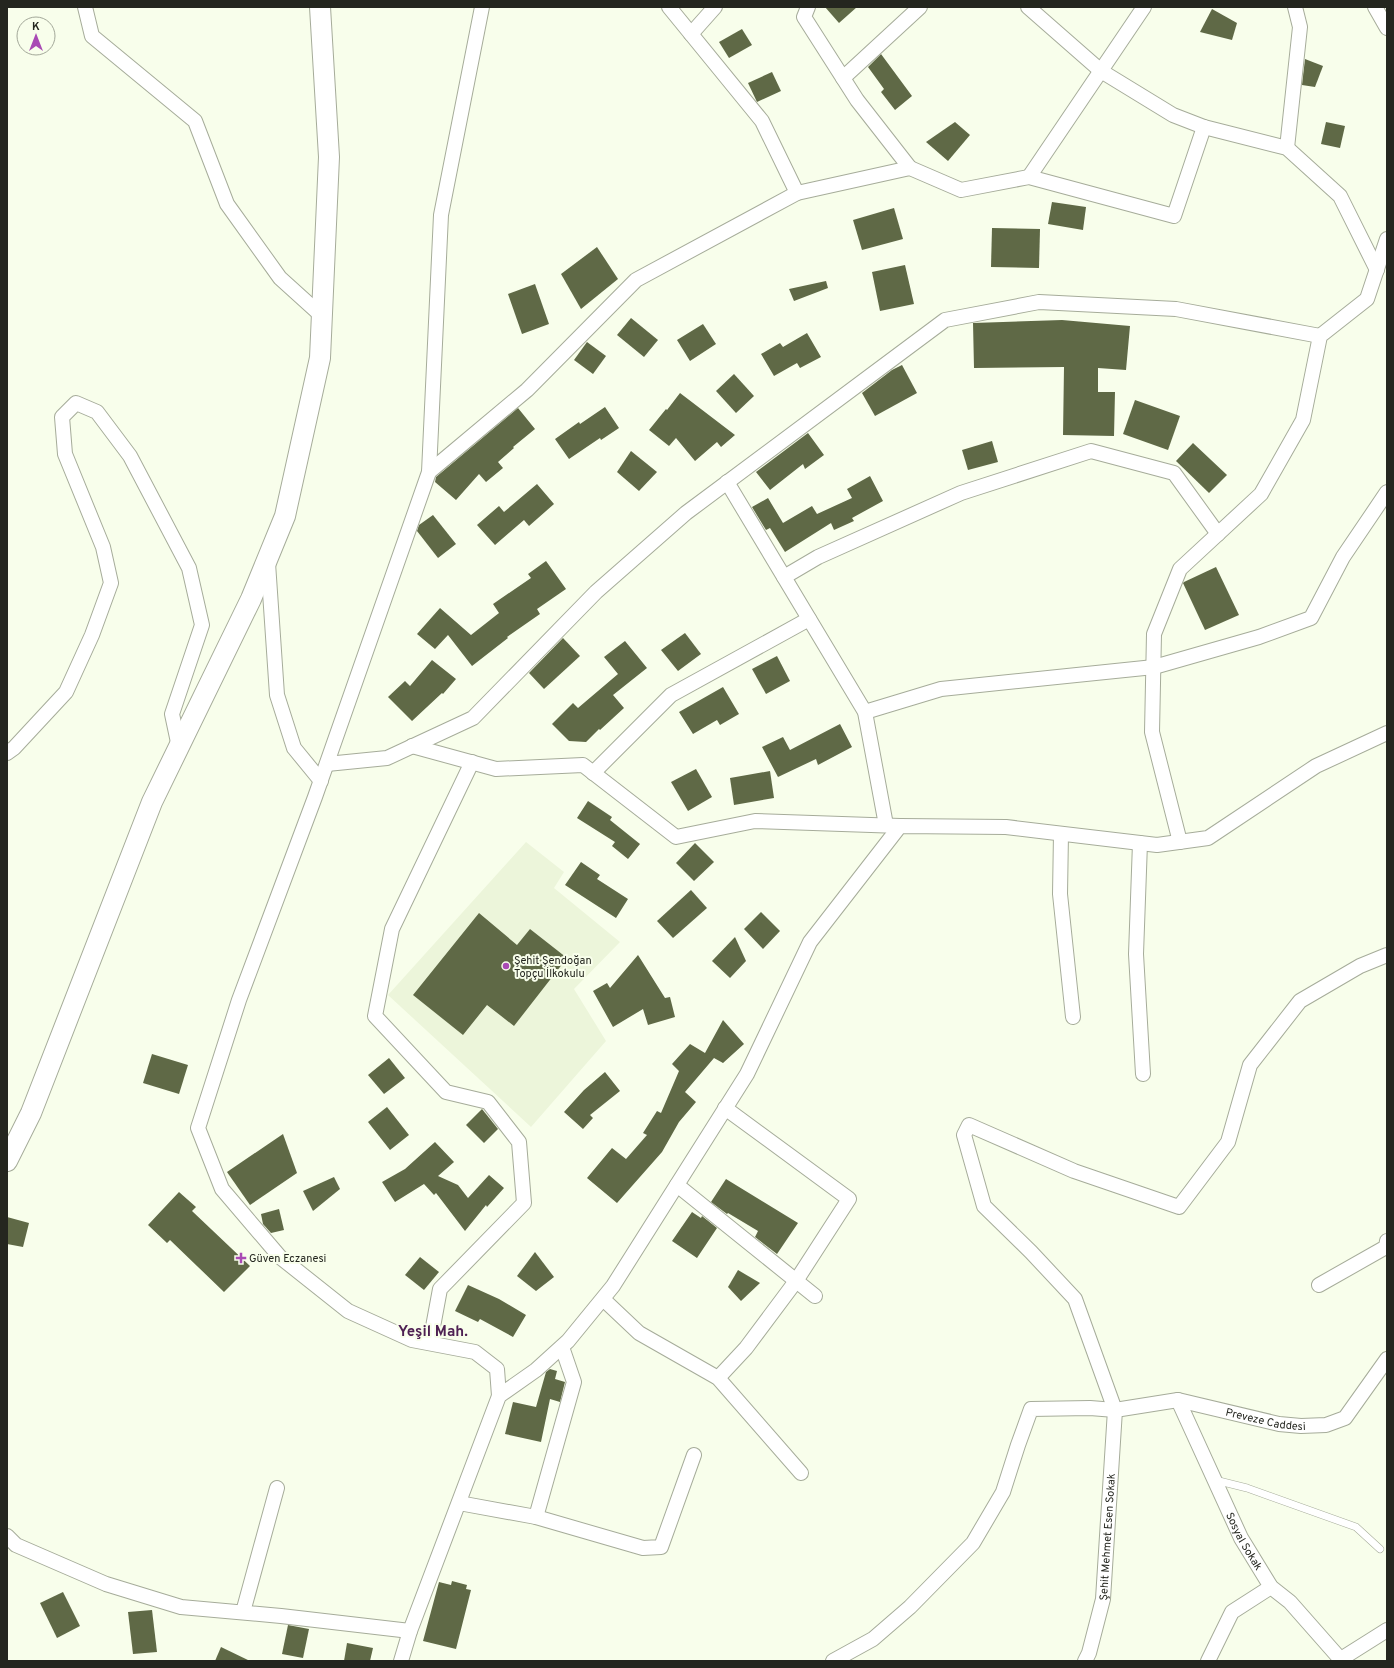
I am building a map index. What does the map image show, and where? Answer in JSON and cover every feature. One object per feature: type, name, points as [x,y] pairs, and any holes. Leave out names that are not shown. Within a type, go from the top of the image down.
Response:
[{"type":"street","points":[[85,7],[92,36],[194,121],[227,204],[280,278],[322,316]]},
{"type":"street","points":[[7,1161],[31,1113],[152,802],[251,599],[285,516],[320,358],[329,157],[320,7]]},
{"type":"street","points":[[402,1661],[410,1631],[499,1396],[497,1369],[475,1352],[412,1340],[348,1311],[280,1257],[222,1189],[198,1128],[239,1000],[321,782],[429,472],[441,214],[482,7]]},
{"type":"street","points":[[668,7],[762,121],[797,193]]},
{"type":"street","points":[[691,34],[715,7]]},
{"type":"street","points":[[808,7],[804,17],[857,100],[910,168],[961,190],[1029,177],[1174,216],[1204,127]]},
{"type":"street","points":[[843,78],[920,7]]},
{"type":"street","points":[[1028,7],[1101,70],[1173,115],[1204,127],[1287,148],[1340,196],[1377,270]]},
{"type":"street","points":[[1029,177],[1144,7]]},
{"type":"street","points":[[1287,148],[1300,27],[1295,7]]},
{"type":"street","points":[[1375,7],[1387,28]]},
{"type":"street","points":[[429,472],[527,390],[636,280],[797,193],[910,168]]},
{"type":"street","points":[[1180,842],[1152,732],[1154,634],[1180,569],[1261,494],[1303,420],[1320,336],[1367,299],[1387,239]]},
{"type":"street","points":[[327,764],[387,758],[473,718],[596,592],[686,513],[945,320],[1039,302],[1176,309],[1320,336]]},
{"type":"street","points":[[7,753],[14,748],[66,692],[92,635],[111,583],[103,547],[65,454],[62,417],[76,403],[96,412],[130,456],[189,568],[202,624],[172,714],[178,747]]},
{"type":"street","points":[[784,577],[818,557],[961,492],[1091,451],[1174,473],[1218,534]]},
{"type":"street","points":[[727,482],[865,712],[886,825]]},
{"type":"street","points":[[865,712],[941,689],[1154,667],[1259,637],[1311,618],[1343,557],[1387,492]]},
{"type":"street","points":[[268,559],[277,695],[294,748],[321,782]]},
{"type":"street","points":[[593,773],[671,695],[809,619]]},
{"type":"street","points":[[412,746],[496,768],[582,765],[676,837],[755,821],[900,826],[1006,827],[1157,845],[1208,838],[1316,766],[1387,733]]},
{"type":"street","points":[[430,1343],[440,1289],[524,1203],[519,1142],[488,1102],[446,1092],[375,1016],[392,930],[472,762]]},
{"type":"street","points":[[499,1396],[536,1370],[568,1342],[613,1286],[747,1074],[810,942],[900,826]]},
{"type":"street","points":[[1061,834],[1060,894],[1073,1017]]},
{"type":"street","points":[[1140,843],[1136,954],[1143,1074]]},
{"type":"street","points":[[1115,1410],[1075,1299],[1031,1252],[984,1206],[964,1135],[969,1125],[1074,1171],[1179,1208],[1228,1142],[1250,1065],[1300,1001],[1360,966],[1387,955]]},
{"type":"street","points":[[718,1378],[746,1348],[796,1281],[849,1199],[725,1108]]},
{"type":"street","points":[[677,1185],[815,1296]]},
{"type":"street","points":[[1319,1285],[1386,1247],[1387,1241]]},
{"type":"street","points":[[602,1298],[639,1333],[718,1378],[801,1473]]},
{"type":"street","points":[[536,1517],[574,1382],[562,1347]]},
{"type":"street","name":"Preveze Caddesi","points":[[833,1661],[873,1639],[910,1607],[973,1543],[1003,1492],[1031,1409],[1090,1408],[1115,1410],[1178,1400],[1279,1424],[1301,1426],[1326,1425],[1345,1418],[1384,1369]]},
{"type":"street","name":"Sosyal Sokak","points":[[1178,1400],[1241,1538],[1271,1587],[1290,1602],[1341,1660]]},
{"type":"street","name":"Şehit Mehmet Esen Sokak","points":[[1085,1661],[1103,1600],[1115,1410]]},
{"type":"street","points":[[458,1503],[536,1517],[643,1548],[661,1547],[694,1456]]},
{"type":"street","points":[[243,1612],[277,1488]]},
{"type":"street","points":[[7,1536],[16,1545],[106,1584],[181,1607],[243,1612],[410,1631]]},
{"type":"street","points":[[1208,1661],[1232,1612],[1271,1587]]},
{"type":"street","points":[[1341,1660],[1387,1630]]},
{"type":"lane","points":[[1214,1480],[1247,1488],[1356,1527],[1380,1549]]},
{"type":"shaded area","name":"Şehit Şendoğan Topçu İlkokulu","points":[[526,842],[564,872],[554,888],[620,942],[574,989],[606,1041],[531,1127],[388,995]]},
{"type":"building","points":[[825,7],[857,7],[839,23]]},
{"type":"building","points":[[1212,9],[1237,23],[1232,40],[1200,32]]},
{"type":"building","points":[[742,29],[752,45],[729,58],[719,42]]},
{"type":"building","points":[[881,54],[912,96],[895,110],[881,92],[884,89],[868,67]]},
{"type":"building","points":[[1305,59],[1323,66],[1315,87],[1302,85]]},
{"type":"building","points":[[772,72],[781,91],[757,102],[748,83]]},
{"type":"building","points":[[955,122],[970,135],[948,161],[926,142]]},
{"type":"building","points":[[1326,122],[1345,126],[1340,148],[1321,144]]},
{"type":"building","points":[[1052,202],[1086,207],[1083,230],[1048,224]]},
{"type":"building","points":[[894,208],[903,239],[862,250],[853,220]]},
{"type":"building","points":[[992,228],[1040,229],[1039,268],[991,267]]},
{"type":"building","points":[[597,247],[618,279],[581,309],[561,274]]},
{"type":"building","points":[[905,265],[914,304],[880,311],[872,272]]},
{"type":"building","points":[[826,281],[828,288],[794,301],[789,289]]},
{"type":"building","points":[[535,284],[549,324],[522,334],[508,294]]},
{"type":"building","points":[[631,318],[658,340],[644,357],[617,335]]},
{"type":"building","points":[[1062,320],[1130,326],[1126,370],[1098,368],[1098,392],[1115,392],[1114,436],[1063,435],[1064,367],[974,368],[973,323]]},
{"type":"building","points":[[703,324],[716,344],[690,361],[677,340]]},
{"type":"building","points":[[807,333],[821,357],[800,368],[797,363],[774,376],[761,354],[780,343],[783,347]]},
{"type":"building","points":[[587,342],[606,356],[593,374],[574,360]]},
{"type":"building","points":[[902,365],[917,393],[875,416],[862,393],[892,370]]},
{"type":"building","points":[[734,374],[754,396],[736,413],[716,391]]},
{"type":"building","points":[[680,393],[735,435],[721,447],[717,442],[695,461],[676,438],[669,446],[649,430]]},
{"type":"building","points":[[1135,400],[1180,416],[1168,450],[1123,434]]},
{"type":"building","points":[[605,407],[619,428],[601,440],[600,438],[569,459],[555,439],[579,422],[580,424]]},
{"type":"building","points":[[518,408],[535,429],[513,447],[514,448],[498,462],[503,468],[486,482],[479,474],[456,500],[435,482],[436,477]]},
{"type":"building","points":[[808,433],[824,455],[805,469],[803,464],[770,490],[756,472]]},
{"type":"building","points":[[992,441],[998,462],[968,470],[962,450]]},
{"type":"building","points":[[1193,443],[1227,475],[1209,493],[1176,461]]},
{"type":"building","points":[[631,451],[657,472],[639,491],[617,472]]},
{"type":"building","points":[[870,476],[883,501],[852,518],[854,521],[834,530],[831,523],[785,552],[770,528],[766,530],[752,507],[768,498],[783,523],[812,506],[817,514],[852,498],[847,489]]},
{"type":"building","points":[[537,484],[554,504],[529,526],[524,520],[495,545],[477,525],[499,506],[504,512]]},
{"type":"building","points":[[433,515],[456,544],[438,558],[417,531],[419,525]]},
{"type":"building","points":[[546,561],[566,589],[537,609],[540,614],[507,637],[508,638],[472,666],[448,635],[435,649],[417,634],[440,608],[471,635],[499,613],[493,604],[531,578],[528,574]]},
{"type":"building","points":[[1216,567],[1239,615],[1205,630],[1183,583]]},
{"type":"building","points":[[685,633],[701,654],[678,671],[661,650]]},
{"type":"building","points":[[563,638],[580,656],[544,689],[529,673]]},
{"type":"building","points":[[625,641],[647,668],[613,695],[624,708],[586,742],[569,741],[552,724],[573,703],[578,708],[618,674],[604,657]]},
{"type":"building","points":[[777,656],[790,681],[766,694],[752,669]]},
{"type":"building","points":[[432,660],[456,679],[443,694],[442,693],[412,721],[388,697],[405,681],[410,686]]},
{"type":"building","points":[[723,687],[739,714],[720,725],[717,720],[693,734],[679,712]]},
{"type":"building","points":[[840,724],[852,747],[818,765],[816,759],[778,777],[762,747],[783,737],[790,750]]},
{"type":"building","points":[[696,769],[712,797],[688,811],[671,782]]},
{"type":"building","points":[[770,771],[774,798],[734,805],[730,778]]},
{"type":"building","points":[[588,801],[612,817],[610,820],[640,844],[628,859],[612,846],[615,842],[577,818]]},
{"type":"building","points":[[695,843],[714,862],[694,881],[676,863]]},
{"type":"building","points":[[581,862],[600,875],[597,879],[628,899],[616,918],[565,885]]},
{"type":"building","points":[[691,890],[707,908],[673,938],[657,921]]},
{"type":"building","points":[[761,912],[780,931],[763,949],[744,929]]},
{"type":"building","points":[[479,913],[517,945],[530,929],[567,958],[514,1026],[487,1005],[463,1035],[413,995]]},
{"type":"building","points":[[735,937],[746,961],[730,978],[712,961]]},
{"type":"building","points":[[638,955],[665,998],[670,997],[675,1017],[648,1025],[643,1009],[613,1027],[593,991],[607,983],[610,988]]},
{"type":"building","points":[[723,1020],[744,1044],[723,1063],[714,1058],[685,1092],[696,1102],[679,1122],[662,1152],[617,1203],[587,1178],[612,1148],[626,1159],[647,1135],[643,1133],[657,1111],[661,1113],[679,1071],[672,1064],[690,1044],[705,1053]]},
{"type":"building","points":[[152,1054],[188,1065],[179,1094],[143,1083]]},
{"type":"building","points":[[389,1058],[405,1078],[384,1094],[368,1075]]},
{"type":"building","points":[[605,1072],[620,1091],[590,1115],[593,1118],[583,1129],[564,1112],[584,1090]]},
{"type":"building","points":[[387,1107],[409,1135],[390,1150],[368,1122]]},
{"type":"building","points":[[482,1109],[498,1129],[484,1143],[466,1125]]},
{"type":"building","points":[[283,1134],[297,1173],[250,1205],[227,1172]]},
{"type":"building","points":[[435,1142],[454,1162],[438,1176],[458,1185],[468,1198],[489,1175],[504,1188],[487,1207],[486,1205],[465,1231],[436,1193],[434,1195],[424,1184],[395,1202],[382,1182],[405,1169]]},
{"type":"building","points":[[334,1177],[340,1189],[313,1211],[303,1191]]},
{"type":"building","points":[[726,1179],[798,1223],[777,1254],[755,1237],[758,1231],[728,1213],[727,1214],[711,1202]]},
{"type":"building","points":[[179,1192],[196,1207],[192,1211],[250,1266],[224,1292],[170,1240],[167,1243],[148,1225]]},
{"type":"building","points":[[279,1209],[284,1230],[271,1233],[263,1224],[261,1214]]},
{"type":"building","points":[[692,1212],[701,1218],[702,1216],[717,1228],[697,1258],[672,1241]]},
{"type":"building","points":[[7,1217],[29,1223],[23,1247],[7,1244]]},
{"type":"building","points":[[535,1252],[554,1277],[536,1291],[517,1276]]},
{"type":"building","points":[[420,1257],[439,1272],[424,1290],[405,1275]]},
{"type":"building","points":[[738,1270],[760,1283],[741,1301],[728,1287]]},
{"type":"building","points":[[468,1285],[499,1299],[526,1315],[513,1337],[480,1319],[478,1322],[455,1311]]},
{"type":"building","points":[[550,1369],[557,1371],[555,1379],[565,1382],[560,1402],[550,1399],[541,1442],[505,1434],[513,1402],[536,1407],[546,1372]]},
{"type":"building","points":[[452,1581],[467,1585],[466,1589],[471,1590],[456,1649],[423,1641],[439,1582],[451,1585]]},
{"type":"building","points":[[63,1592],[80,1626],[57,1638],[40,1603]]},
{"type":"building","points":[[152,1610],[157,1652],[133,1654],[128,1612]]},
{"type":"building","points":[[288,1625],[309,1629],[303,1658],[282,1654]]},
{"type":"building","points":[[347,1643],[373,1648],[370,1661],[344,1661]]},
{"type":"building","points":[[221,1647],[250,1661],[215,1661]]},
{"type":"place","name":"Şehit Şendoğan Topçu İlkokulu","points":[[506,966]]},
{"type":"place","name":"Güven Eczanesi","points":[[241,1258]]},
{"type":"district","name":"Yeşil Mah.","points":[[433,1331]]}]
